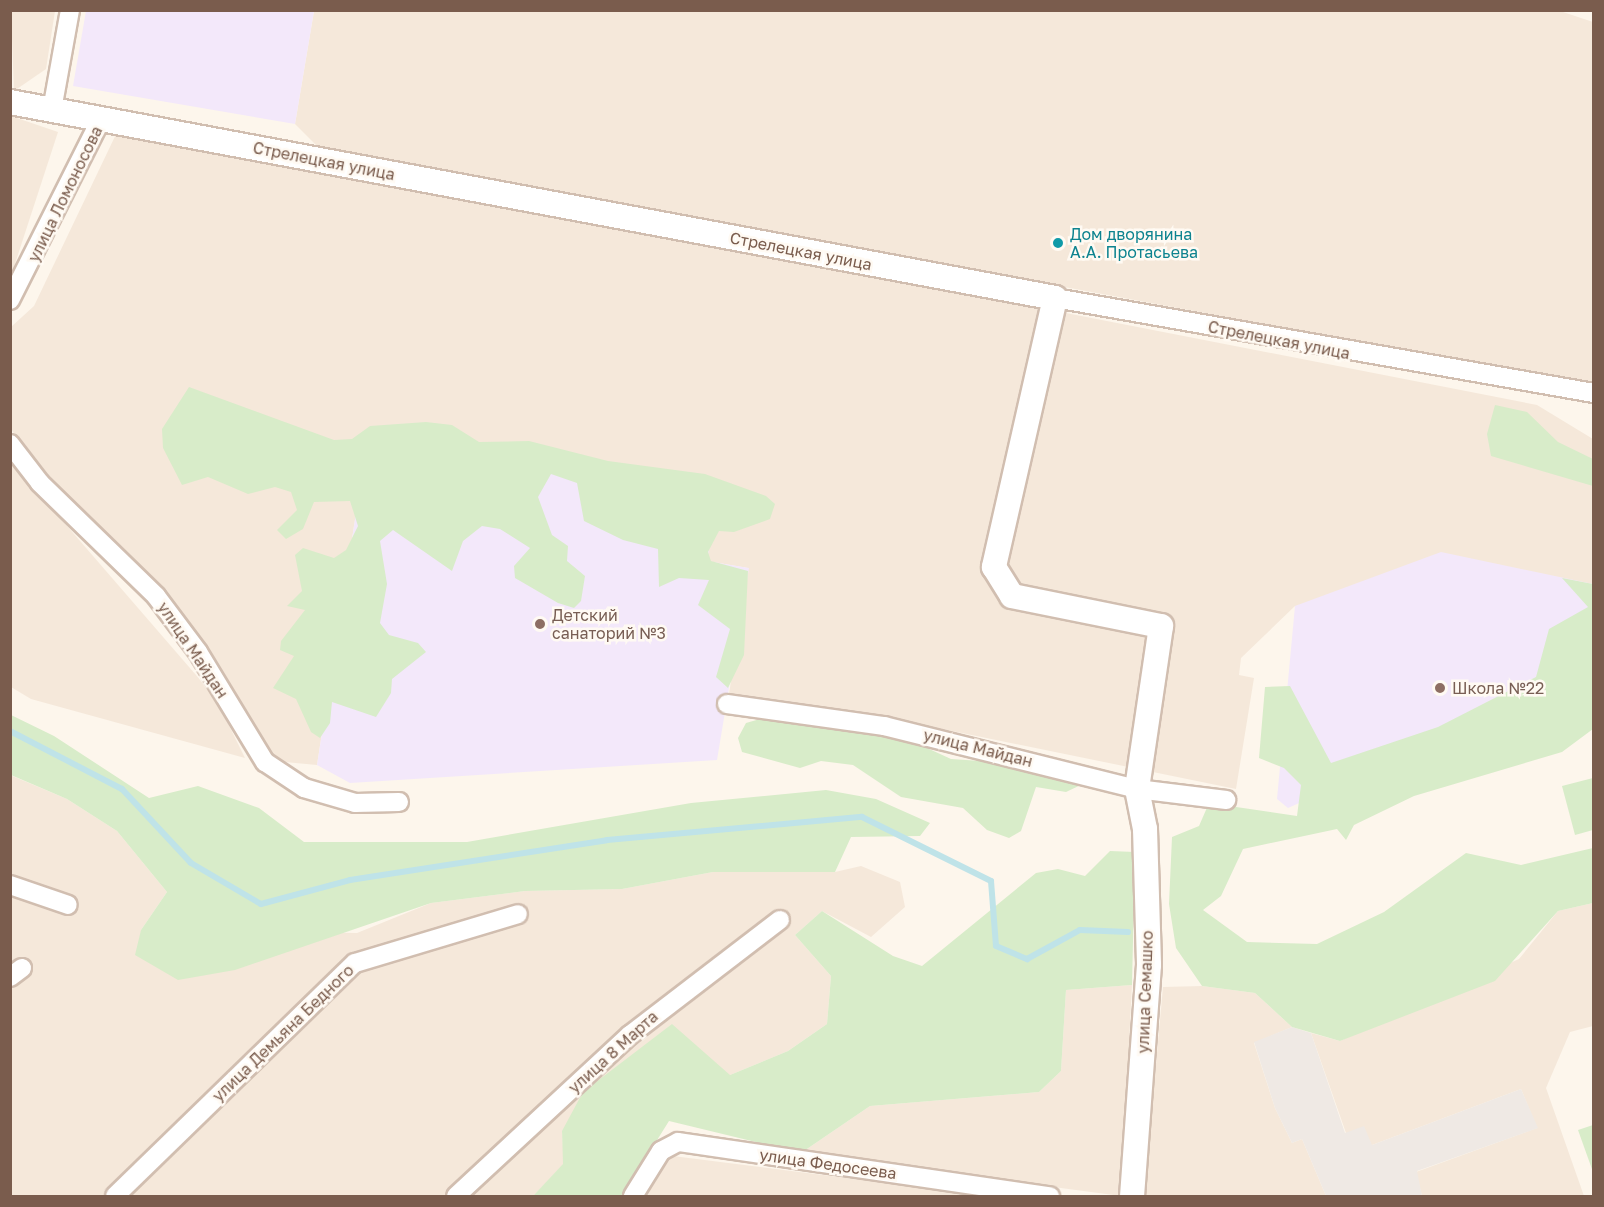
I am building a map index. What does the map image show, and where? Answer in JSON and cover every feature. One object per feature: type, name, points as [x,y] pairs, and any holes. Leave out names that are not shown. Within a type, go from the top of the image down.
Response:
[{"type":"street","points":[[52,110],[70,10]]},
{"type":"street","name":"Стрелецкая улица","points":[[10,102],[1055,298],[1593,393]]},
{"type":"street","name":"улица Ломоносова","points":[[10,300],[101,119]]},
{"type":"street","name":"улица Семашко","points":[[1055,298],[994,567],[1012,596],[1161,626],[1137,789],[1145,829],[1149,965],[1132,1197]]},
{"type":"street","name":"улица Майдан","points":[[10,444],[40,483],[156,596],[198,652],[265,762],[304,788],[355,803],[399,802]]},
{"type":"street","name":"улица Майдан","points":[[727,704],[884,726],[1137,789],[1226,800]]},
{"type":"street","points":[[10,885],[68,905]]},
{"type":"street","name":"улица Демьяна Бедного","points":[[115,1197],[355,963],[518,914]]},
{"type":"street","name":"улица 8 Марта","points":[[456,1197],[638,1028],[780,921]]},
{"type":"street","name":"улица Федосеева","points":[[633,1197],[661,1151],[678,1142],[1050,1197]]},
{"type":"shaded area","points":[[11,11],[55,11],[46,69],[14,91]]},
{"type":"shaded area","points":[[86,11],[314,11],[295,124],[73,86]]},
{"type":"shaded area","points":[[314,11],[1560,11],[1593,22],[1593,385],[320,149],[295,124]]},
{"type":"shaded area","points":[[10,116],[58,132],[11,276]]},
{"type":"shaded area","points":[[119,128],[1537,405],[1593,439],[1593,584],[1562,578],[1295,606],[1241,658],[1239,675],[1254,678],[1236,789],[884,717],[729,694],[748,568],[707,561],[369,429],[317,765],[274,761],[165,589],[35,464],[11,429],[11,327],[34,306]]},
{"type":"shaded area","name":"Детский санаторий №3","points":[[369,429],[719,494],[707,561],[749,568],[717,760],[350,783],[317,765]]},
{"type":"shaded area","points":[[10,460],[215,697],[245,758],[31,699],[11,687]]},
{"type":"shaded area","name":"Школа №22","points":[[1441,552],[1593,584],[1593,697],[1449,736],[1288,808],[1277,799],[1295,606]]},
{"type":"shaded area","points":[[10,775],[67,799],[117,831],[167,892],[141,930],[357,933],[431,903],[525,891],[622,889],[713,872],[835,872],[861,866],[900,882],[905,907],[871,937],[822,911],[795,935],[831,976],[827,1024],[788,1051],[730,1075],[562,1131],[564,1164],[533,1196],[11,1196]]},
{"type":"shaded area","points":[[1593,903],[1593,1026],[1570,1032],[1546,1088],[1584,1196],[1422,1196],[1416,1172],[1537,1128],[1521,1089],[1372,1145],[1346,1133],[1311,1033],[1340,1041],[1519,959],[1558,911]]},
{"type":"shaded area","points":[[1132,985],[1121,1196],[801,1153],[870,1106],[1039,1092],[1061,1071],[1066,990]]},
{"type":"shaded area","points":[[1202,986],[1255,993],[1292,1027],[1254,1043],[1275,1108],[1292,1143],[1302,1139],[1326,1196],[1144,1196],[1163,987]]},
{"type":"shaded area","points":[[1292,1027],[1311,1033],[1345,1133],[1364,1126],[1372,1145],[1521,1089],[1538,1128],[1417,1171],[1422,1196],[1326,1196],[1302,1139],[1292,1143],[1275,1108],[1254,1042]]},
{"type":"shaded area","points":[[665,1155],[988,1196],[647,1196]]},
{"type":"green space","points":[[189,387],[334,440],[352,439],[370,426],[426,422],[452,425],[479,442],[529,441],[608,461],[705,474],[766,496],[775,504],[770,519],[734,532],[719,531],[708,552],[711,561],[748,571],[744,655],[728,688],[716,677],[730,629],[698,605],[709,580],[679,578],[659,587],[658,549],[623,540],[584,521],[577,483],[551,474],[538,497],[552,535],[568,546],[567,561],[585,576],[581,601],[574,608],[558,603],[515,578],[514,566],[530,548],[500,529],[482,526],[463,541],[452,571],[393,530],[380,541],[387,584],[380,623],[389,635],[418,643],[426,652],[392,679],[391,693],[376,717],[332,702],[330,723],[320,738],[311,732],[296,699],[273,688],[294,656],[280,650],[281,641],[305,610],[287,606],[302,591],[295,555],[303,548],[334,558],[346,550],[358,526],[350,501],[314,502],[303,529],[286,539],[277,530],[297,510],[291,492],[275,487],[248,494],[208,477],[182,485],[163,448],[162,429]]},
{"type":"green space","points":[[1495,405],[1527,412],[1558,442],[1593,459],[1593,486],[1491,456],[1487,434]]},
{"type":"green space","points":[[1562,578],[1593,584],[1593,729],[1562,752],[1414,796],[1354,825],[1346,840],[1337,829],[1243,849],[1221,896],[1203,910],[1247,942],[1317,944],[1384,912],[1466,853],[1521,865],[1593,848],[1593,903],[1558,911],[1495,981],[1340,1041],[1292,1027],[1255,993],[1202,986],[1176,948],[1169,904],[1172,837],[1199,826],[1209,803],[1297,816],[1301,785],[1284,768],[1259,758],[1265,687],[1290,686],[1331,763],[1438,727],[1536,677],[1549,629],[1588,607]]},
{"type":"green space","points":[[11,715],[54,736],[149,798],[198,786],[259,808],[304,842],[467,842],[691,803],[826,790],[876,799],[930,823],[920,836],[851,837],[835,872],[713,872],[622,889],[525,891],[431,903],[235,970],[178,980],[135,955],[141,930],[167,892],[117,831],[67,799],[11,775]]},
{"type":"green space","points":[[760,719],[903,737],[951,759],[1038,765],[1085,783],[1066,792],[1036,787],[1021,831],[1009,838],[987,830],[963,808],[901,797],[853,765],[821,761],[800,768],[742,752],[738,738],[746,723]]},
{"type":"green space","points":[[1593,778],[1593,830],[1575,835],[1562,786]]},
{"type":"green space","points":[[1110,851],[1135,852],[1132,985],[1066,990],[1061,1071],[1039,1092],[870,1106],[801,1153],[669,1121],[622,1196],[533,1196],[563,1164],[562,1131],[583,1092],[672,1024],[730,1075],[788,1051],[827,1024],[831,976],[795,935],[822,911],[893,956],[922,966],[1036,873],[1058,869],[1085,876]]},
{"type":"green space","points":[[1593,1125],[1593,1172],[1578,1130]]},
{"type":"waterway","points":[[10,731],[122,789],[191,863],[261,904],[350,880],[607,840],[862,817],[991,881],[996,946],[1027,959],[1080,930],[1128,932]]},
{"type":"place","name":"Дом дворянина А.А. Протасьева","points":[[1058,243]]},
{"type":"place","name":"Детский санаторий №3","points":[[540,624]]},
{"type":"place","name":"Школа №22","points":[[1440,688]]}]
